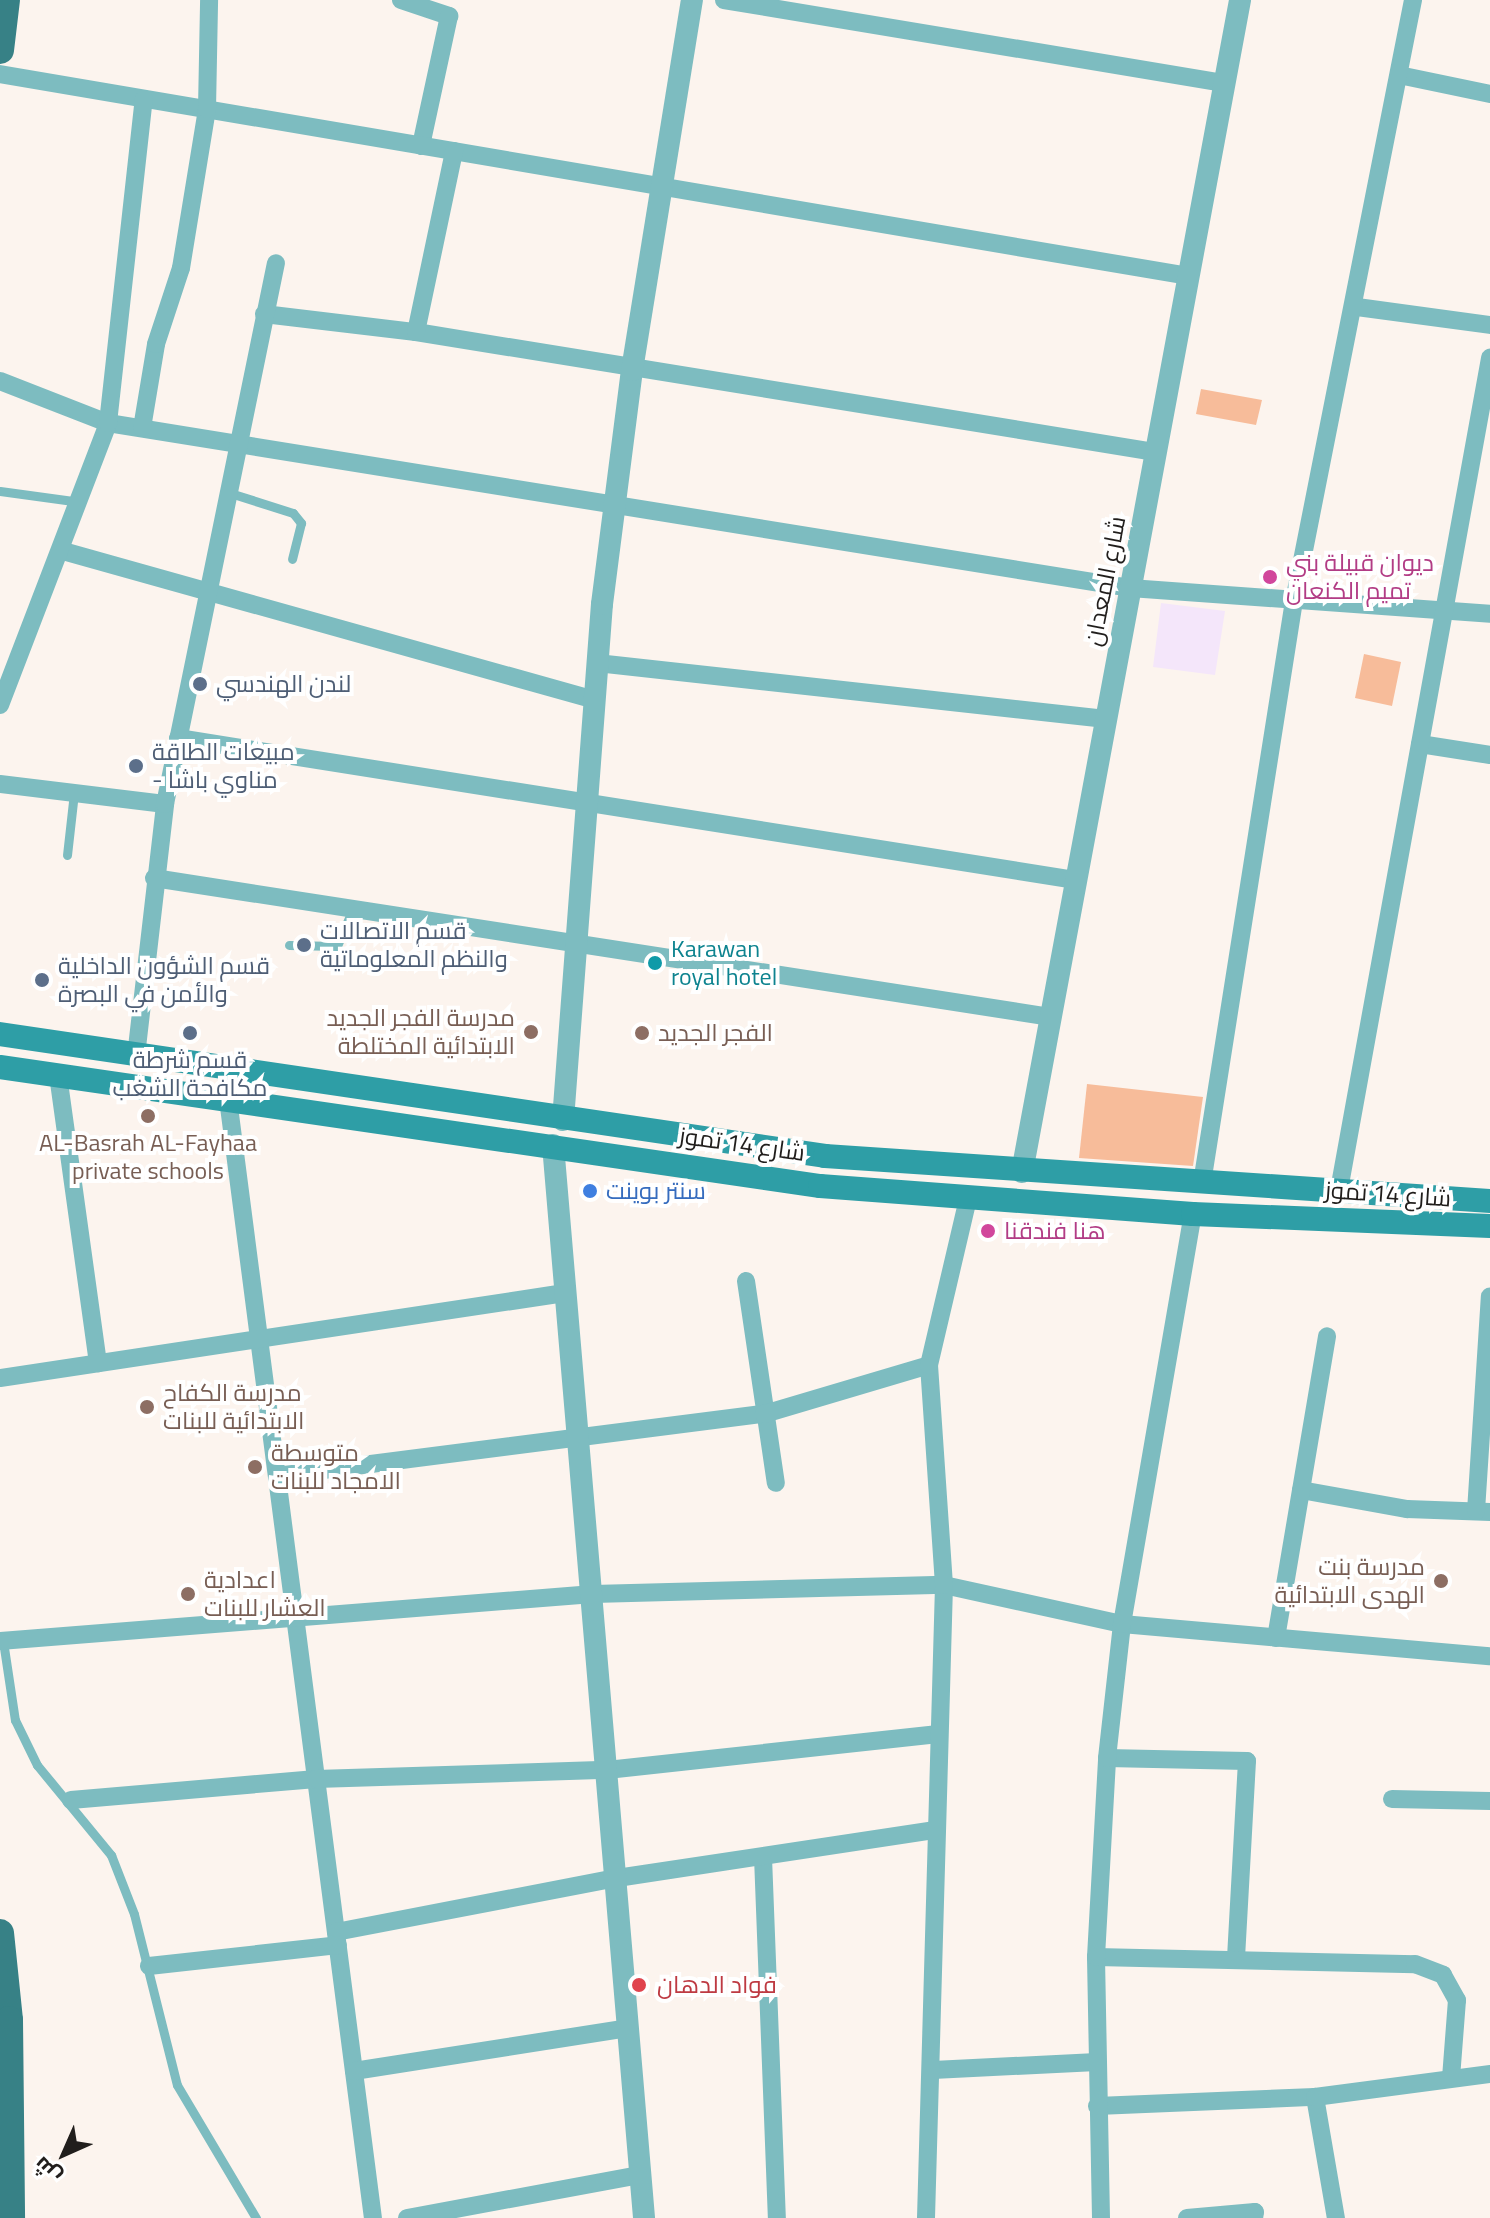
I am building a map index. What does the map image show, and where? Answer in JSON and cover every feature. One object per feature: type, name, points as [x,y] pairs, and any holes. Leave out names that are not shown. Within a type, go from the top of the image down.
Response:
[{"type":"main road","points":[[0,50],[6,0]]},
{"type":"main road","name":"شارع 14 تموز","points":[[0,1034],[563,1120],[825,1156],[1022,1172],[1490,1201]]},
{"type":"main road","name":"شارع 14 تموز","points":[[0,1067],[820,1186],[1193,1214],[1490,1226]]},
{"type":"main road","points":[[0,1933],[9,2020],[11,2218]]},
{"type":"street","points":[[142,428],[156,344],[181,268],[207,109],[209,0]]},
{"type":"street","points":[[401,0],[449,16],[421,146]]},
{"type":"street","points":[[563,1120],[597,663],[614,504],[659,186],[692,0]]},
{"type":"street","points":[[724,0],[1224,83]]},
{"type":"street","name":"شارع المعدان","points":[[1022,1172],[1240,0]]},
{"type":"street","points":[[1202,1183],[1294,601],[1357,307],[1413,0]]},
{"type":"street","points":[[0,74],[1188,276]]},
{"type":"street","points":[[1399,75],[1490,94]]},
{"type":"street","points":[[0,705],[63,551],[108,423],[144,99]]},
{"type":"street","points":[[416,332],[454,151]]},
{"type":"street","points":[[136,1056],[154,878],[165,804],[213,590],[239,441],[276,263]]},
{"type":"street","points":[[1357,307],[1490,325]]},
{"type":"street","points":[[264,314],[416,332],[632,370],[1155,452]]},
{"type":"street","points":[[1339,1190],[1490,358]]},
{"type":"street","points":[[0,381],[108,423],[239,441],[1130,588],[1490,614]]},
{"type":"street","points":[[63,551],[213,590],[595,700]]},
{"type":"street","points":[[597,663],[1106,719]]},
{"type":"street","points":[[178,738],[589,799],[1076,880]]},
{"type":"street","points":[[1420,744],[1490,755]]},
{"type":"street","points":[[0,784],[165,804]]},
{"type":"street","points":[[154,878],[576,948],[1051,1017]]},
{"type":"street","points":[[58,1075],[98,1363]]},
{"type":"street","points":[[228,1099],[373,2218]]},
{"type":"street","points":[[553,1145],[644,2218]]},
{"type":"street","points":[[926,2218],[933,2070],[936,1734],[944,1585],[929,1365],[968,1199]]},
{"type":"street","points":[[1101,2218],[1096,1957],[1107,1758],[1122,1624],[1193,1214]]},
{"type":"street","points":[[746,1281],[776,1483]]},
{"type":"street","points":[[0,1378],[565,1293]]},
{"type":"street","points":[[1301,1490],[1407,1509],[1483,1512],[1490,1296]]},
{"type":"street","points":[[1276,1638],[1327,1336]]},
{"type":"street","points":[[277,1476],[578,1441],[764,1414],[929,1365]]},
{"type":"street","points":[[1,1641],[593,1594],[944,1585],[1122,1624],[1490,1656]]},
{"type":"street","points":[[71,1800],[316,1779],[607,1770],[936,1734]]},
{"type":"street","points":[[1107,1758],[1247,1761],[1236,1960]]},
{"type":"street","points":[[1392,1799],[1490,1801]]},
{"type":"street","points":[[149,1966],[337,1939],[617,1878],[935,1830]]},
{"type":"street","points":[[763,1857],[777,2218]]},
{"type":"street","points":[[1096,1957],[1415,1964],[1443,1975],[1457,2000],[1451,2078]]},
{"type":"street","points":[[354,2071],[628,2028]]},
{"type":"street","points":[[933,2070],[1097,2062]]},
{"type":"street","points":[[1097,2106],[1315,2097],[1490,2074]]},
{"type":"street","points":[[1315,2097],[1336,2218]]},
{"type":"street","points":[[407,2218],[640,2175]]},
{"type":"street","points":[[1187,2218],[1255,2212],[1254,2218]]},
{"type":"lane","points":[[0,491],[80,502]]},
{"type":"lane","points":[[230,493],[293,513],[301,523],[292,559]]},
{"type":"lane","points":[[67,855],[74,793]]},
{"type":"lane","points":[[289,945],[337,946],[352,911]]},
{"type":"lane","points":[[1,1641],[15,1720],[37,1765],[71,1800],[111,1855],[149,1966],[177,2085],[256,2218]]},
{"type":"shaded area","points":[[1161,603],[1225,611],[1215,675],[1153,667]]},
{"type":"building","points":[[1201,389],[1262,400],[1256,425],[1196,414]]},
{"type":"building","points":[[1364,654],[1401,662],[1392,706],[1355,698]]},
{"type":"building","points":[[1087,1084],[1203,1097],[1193,1166],[1079,1158]]},
{"type":"place","name":"ديوان قبيلة بني تميم الكنعان","points":[[1270,577]]},
{"type":"place","name":"لندن الهندسي","points":[[200,684]]},
{"type":"place","name":"مبيعات الطاقة - مناوي باشا","points":[[136,766]]},
{"type":"place","name":"قسم الاتصالات والنظم المعلوماتية","points":[[304,945]]},
{"type":"place","name":"Karawan royal hotel","points":[[655,963]]},
{"type":"place","name":"قسم الشؤون الداخلية والأمن في البصرة","points":[[42,980]]},
{"type":"place","name":"مدرسة الفجر الجديد الابتدائية المختلطة","points":[[531,1032]]},
{"type":"place","name":"قسم شرطة مكافحة الشغب","points":[[190,1033]]},
{"type":"place","name":"الفجر الجديد","points":[[642,1033]]},
{"type":"place","name":"AL-Basrah AL-Fayhaa private schools","points":[[148,1116]]},
{"type":"place","name":"سنتر بوينت","points":[[590,1191]]},
{"type":"place","name":"هنا فندقنا","points":[[988,1231]]},
{"type":"place","name":"مدرسة الكفاح الابتدائية للبنات","points":[[147,1407]]},
{"type":"place","name":"متوسطة الامجاد للبنات","points":[[255,1467]]},
{"type":"place","name":"مدرسة بنت الهدى اﻻبتدائية","points":[[1441,1581]]},
{"type":"place","name":"اعدادية العشار للبنات","points":[[188,1594]]},
{"type":"place","name":"فواد الدهان","points":[[639,1985]]}]
